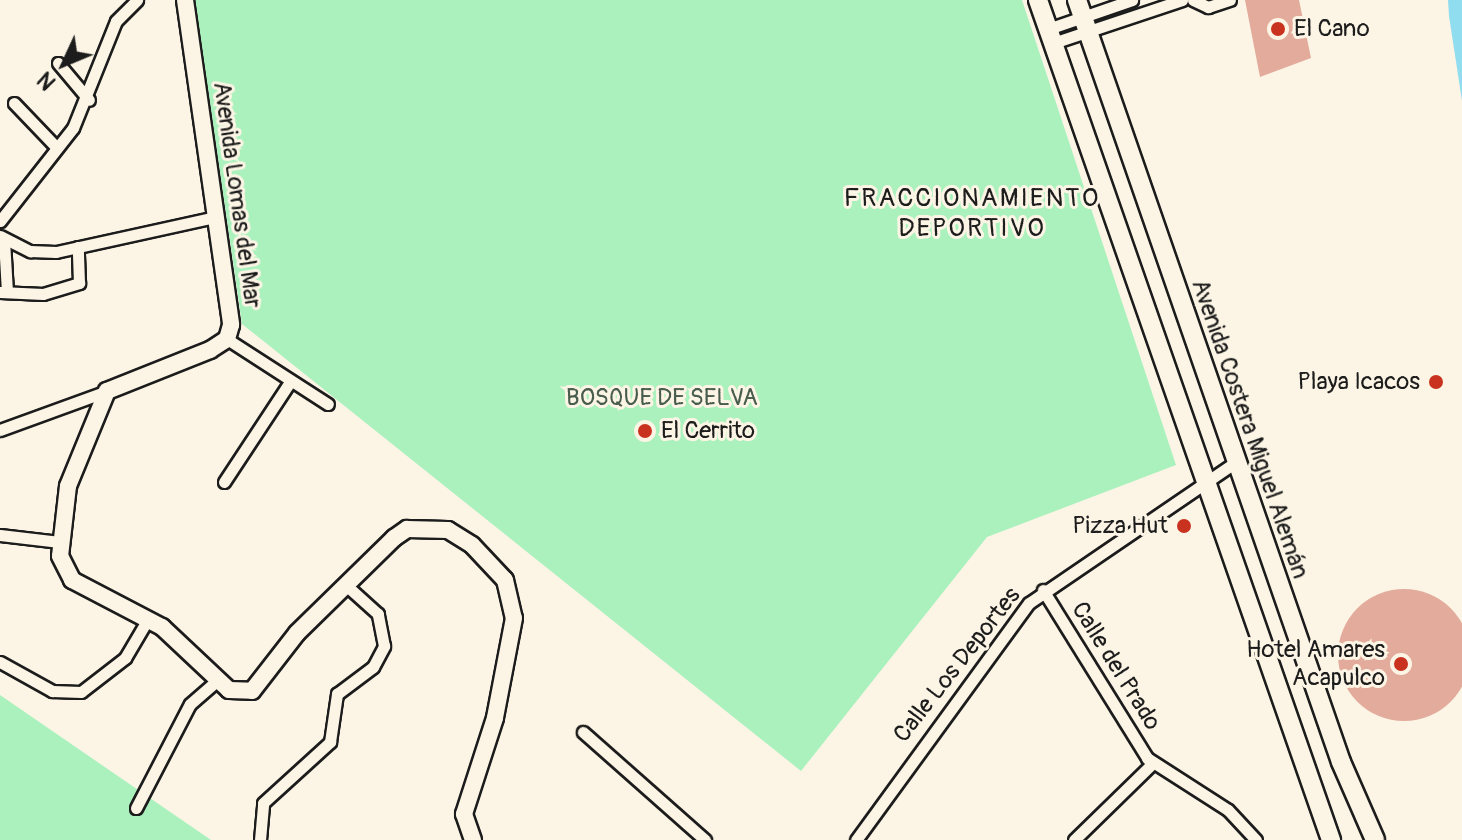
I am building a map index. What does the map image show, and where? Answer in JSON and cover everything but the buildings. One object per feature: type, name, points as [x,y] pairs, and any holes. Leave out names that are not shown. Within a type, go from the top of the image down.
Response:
[{"type":"main road","name":"Avenida Lomas del Mar","points":[[107,391],[227,339],[231,312],[185,0]]},
{"type":"main road","points":[[1038,0],[1331,840]]},
{"type":"main road","name":"Avenida Costera Miguel Alemán","points":[[1083,16],[1341,762],[1375,840]]},
{"type":"main road","points":[[107,391],[68,486],[60,542],[72,580],[148,619],[229,690],[252,691],[297,633],[349,588],[394,538],[422,528],[460,537],[505,580],[514,618],[508,667],[464,814],[473,840]]},
{"type":"street","points":[[0,221],[57,148],[89,100],[116,21],[137,0]]},
{"type":"street","points":[[1050,36],[1083,16],[1132,0]]},
{"type":"street","points":[[1083,16],[1182,0]]},
{"type":"street","points":[[1193,0],[1208,7],[1230,0]]},
{"type":"street","points":[[58,63],[89,100]]},
{"type":"street","points":[[14,103],[57,148]]},
{"type":"street","points":[[78,247],[79,283],[43,294],[4,292],[2,238],[30,251],[78,247],[215,217]]},
{"type":"street","points":[[227,339],[328,404]]},
{"type":"street","points":[[224,482],[290,382]]},
{"type":"street","points":[[0,430],[107,391]]},
{"type":"street","name":"Calle Los Deportes","points":[[856,840],[982,660],[1043,590],[1237,461]]},
{"type":"street","points":[[0,535],[60,542]]},
{"type":"street","points":[[260,840],[256,819],[263,803],[330,742],[337,694],[373,667],[384,646],[378,614],[349,588]]},
{"type":"street","name":"Calle del Prado","points":[[1043,590],[1152,764],[1228,810],[1256,840]]},
{"type":"street","points":[[0,662],[52,691],[81,692],[125,658],[148,619]]},
{"type":"street","points":[[136,808],[190,704],[218,680]]},
{"type":"street","points":[[583,732],[705,840]]},
{"type":"street","name":"Calle del Prado","points":[[1074,840],[1152,764]]},
{"type":"green space","name":"BOSQUE DE SELVA","points":[[195,0],[1022,0],[1176,465],[987,537],[801,771],[242,324]]},
{"type":"green space","points":[[0,695],[211,840],[0,840]]},
{"type":"water","points":[[1448,0],[1462,0],[1462,101],[1449,16]]},
{"type":"place","name":"El Cano","points":[[1278,29]]},
{"type":"place","name":"Playa Icacos","points":[[1436,382]]},
{"type":"place","name":"El Cerrito","points":[[645,431]]},
{"type":"place","name":"Pizza Hut","points":[[1184,526]]},
{"type":"place","name":"Hotel Amares Acapulco","points":[[1401,664]]},
{"type":"district","name":"FRACCIONAMIENTO DEPORTIVO","points":[[972,214]]}]
